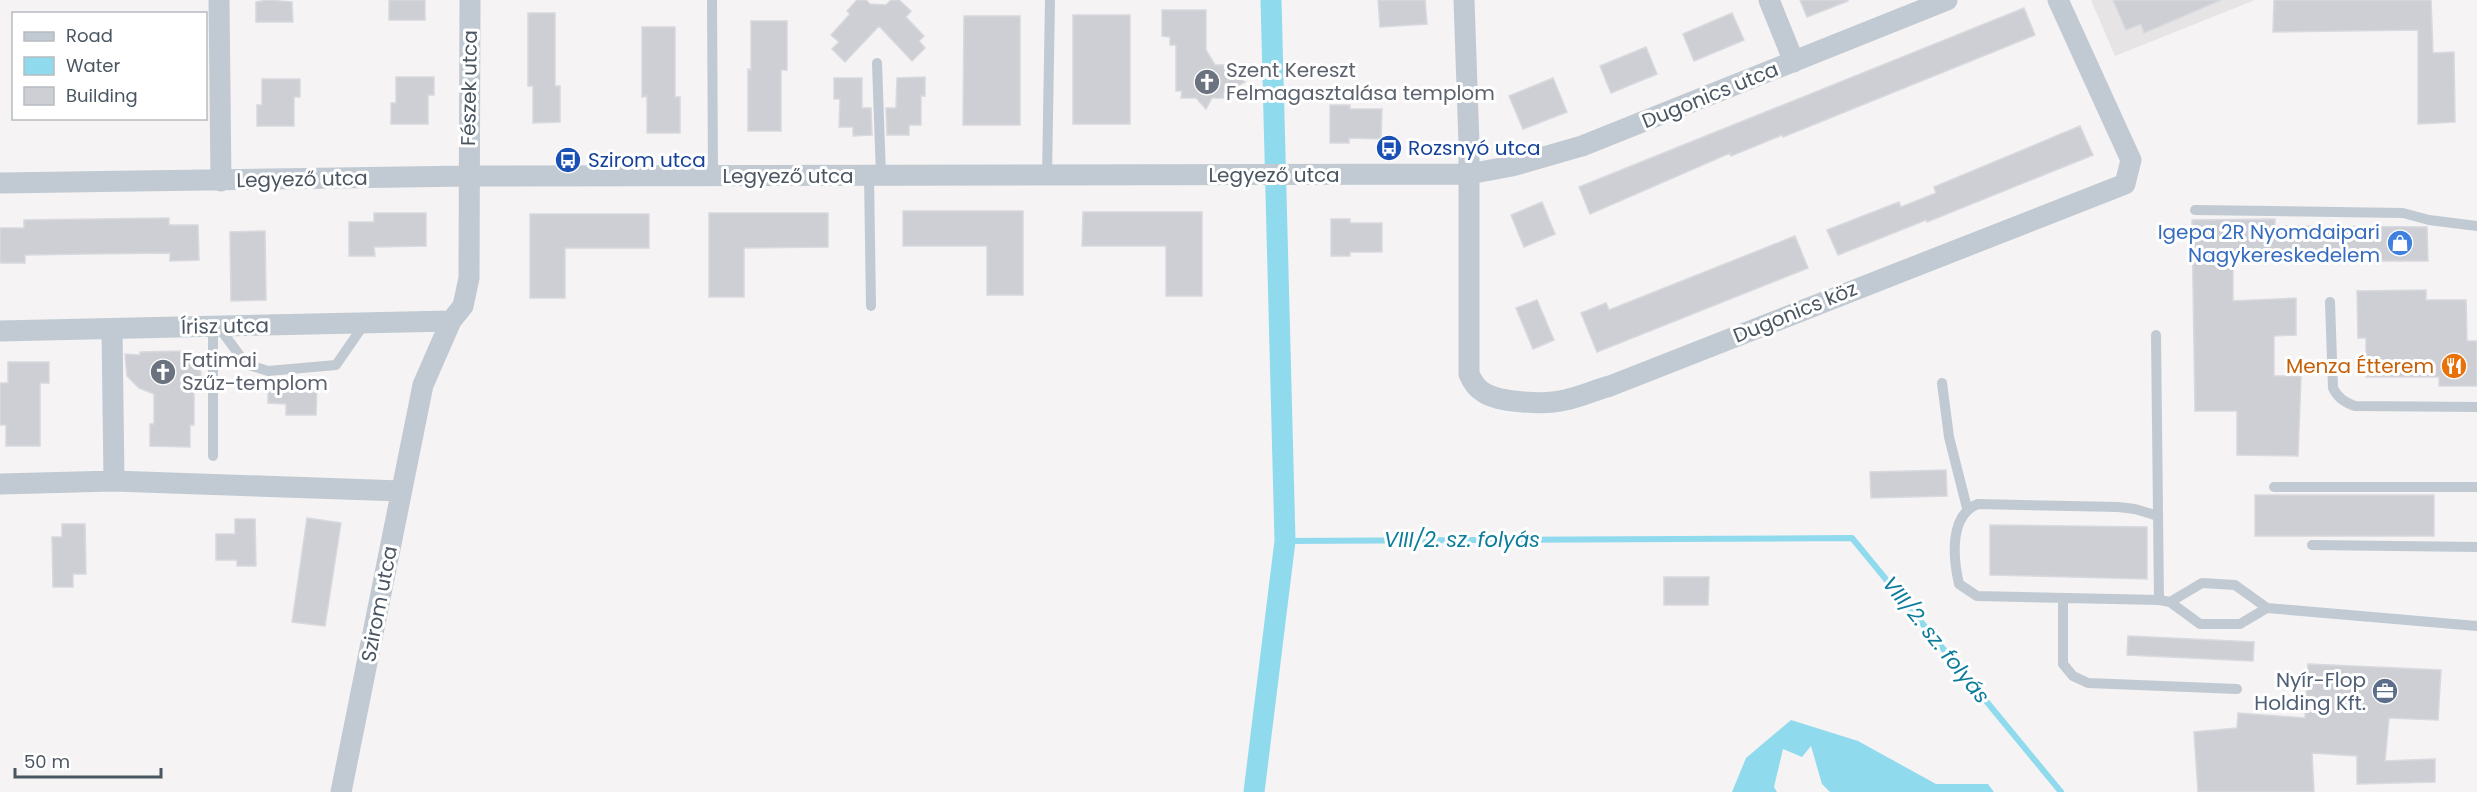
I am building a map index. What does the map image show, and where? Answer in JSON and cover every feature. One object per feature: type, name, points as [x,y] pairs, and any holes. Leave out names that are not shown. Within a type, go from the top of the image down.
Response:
[{"type":"street","points":[[219,0],[221,181]]},
{"type":"street","name":"Fészek utca","points":[[469,176],[470,0]]},
{"type":"street","points":[[1464,0],[1469,174]]},
{"type":"street","points":[[1768,0],[1794,62]]},
{"type":"street","name":"Dugonics utca","points":[[1469,174],[1512,166],[1582,146],[1947,0]]},
{"type":"street","name":"Dugonics köz","points":[[1469,174],[1469,374],[1483,393],[1495,398],[1564,401],[1610,386],[2125,184],[2131,160],[2058,0]]},
{"type":"street","name":"Legyező utca","points":[[0,183],[469,176],[1469,174]]},
{"type":"street","name":"Szirom utca","points":[[341,792],[423,386],[451,321],[467,296],[469,176]]},
{"type":"street","name":"Írisz utca","points":[[0,331],[451,321]]},
{"type":"street","points":[[112,329],[114,481]]},
{"type":"street","points":[[0,484],[114,481],[401,491]]},
{"type":"lane","points":[[712,0],[713,176]]},
{"type":"lane","points":[[1047,176],[1050,0]]},
{"type":"lane","points":[[871,306],[871,196],[875,176],[877,63]]},
{"type":"lane","points":[[2195,210],[2403,213],[2429,220],[2477,226]]},
{"type":"lane","points":[[2330,302],[2333,388],[2344,402],[2355,406],[2477,407]]},
{"type":"lane","points":[[215,327],[246,364],[268,370],[336,365],[365,323]]},
{"type":"lane","points":[[213,456],[215,327]]},
{"type":"lane","points":[[2156,335],[2158,516],[2164,601]]},
{"type":"lane","points":[[1942,383],[1949,437],[1967,508]]},
{"type":"lane","points":[[2274,486],[2477,487]]},
{"type":"lane","points":[[2158,516],[2118,507],[1978,504],[1967,508],[1957,525],[1956,570],[1959,584],[1977,596],[2164,601],[2202,583],[2235,585],[2267,608],[2444,625],[2477,626]]},
{"type":"lane","points":[[2312,545],[2477,547]]},
{"type":"lane","points":[[2063,598],[2063,664],[2073,676],[2088,683],[2237,689]]},
{"type":"lane","points":[[2164,601],[2200,624],[2240,624],[2267,608]]},
{"type":"shaded area","points":[[2091,0],[2255,0],[2115,56]]},
{"type":"water","points":[[1791,720],[1858,741],[1936,784],[1988,784],[1994,792],[1830,792],[1822,784],[1811,746],[1802,757],[1783,749],[1774,787],[1777,792],[1732,792],[1746,758]]},
{"type":"building","points":[[268,0],[292,2],[293,22],[256,22],[256,2]]},
{"type":"building","points":[[389,0],[425,0],[425,20],[389,20]]},
{"type":"building","points":[[857,0],[886,5],[891,0],[899,0],[911,11],[906,17],[924,36],[919,41],[925,48],[912,61],[879,26],[845,62],[832,49],[839,42],[831,35],[850,14],[847,11]]},
{"type":"building","points":[[1378,0],[1425,0],[1427,24],[1380,27]]},
{"type":"building","points":[[1800,0],[1848,0],[1848,1],[1807,17]]},
{"type":"building","points":[[2113,0],[2221,0],[2144,33],[2141,24],[2126,30]]},
{"type":"building","points":[[2274,0],[2431,0],[2433,53],[2454,52],[2455,122],[2418,124],[2418,30],[2273,32]]},
{"type":"building","points":[[2024,8],[2035,35],[1783,137],[1782,135],[1731,156],[1730,153],[1590,214],[1579,187]]},
{"type":"building","points":[[1162,10],[1206,10],[1206,50],[1215,65],[1224,65],[1224,70],[1245,82],[1223,94],[1224,98],[1212,98],[1206,109],[1196,98],[1181,98],[1182,91],[1176,91],[1176,45],[1170,45],[1170,37],[1162,36]]},
{"type":"building","points":[[528,13],[555,13],[555,86],[560,86],[560,122],[533,123],[533,86],[528,86]]},
{"type":"building","points":[[1732,13],[1744,40],[1694,61],[1683,34]]},
{"type":"building","points":[[1073,15],[1130,15],[1130,124],[1073,124]]},
{"type":"building","points":[[964,16],[1020,16],[1020,125],[963,125]]},
{"type":"building","points":[[751,21],[787,21],[787,70],[781,70],[781,131],[748,131]]},
{"type":"building","points":[[642,27],[675,27],[675,97],[680,97],[680,133],[647,133],[647,96],[642,97]]},
{"type":"building","points":[[1646,47],[1657,74],[1611,93],[1600,66]]},
{"type":"building","points":[[396,77],[434,77],[434,95],[428,95],[428,124],[391,124],[391,103],[396,103]]},
{"type":"building","points":[[925,77],[925,96],[921,96],[921,125],[909,125],[909,135],[887,135],[886,108],[896,108],[897,78]]},
{"type":"building","points":[[834,78],[862,78],[862,108],[871,108],[872,135],[853,136],[853,127],[839,127],[840,99],[834,99]]},
{"type":"building","points":[[1553,78],[1567,112],[1523,129],[1509,96]]},
{"type":"building","points":[[262,79],[300,79],[300,97],[294,97],[294,126],[257,126],[257,105],[262,105]]},
{"type":"building","points":[[1330,105],[1350,105],[1350,109],[1382,109],[1381,139],[1349,138],[1349,143],[1330,143]]},
{"type":"building","points":[[2080,126],[2093,155],[1838,255],[1827,230],[1899,202],[1901,207],[1936,193],[1934,187]]},
{"type":"building","points":[[1542,202],[1555,234],[1524,247],[1511,215]]},
{"type":"building","points":[[903,211],[1023,211],[1023,295],[987,295],[987,246],[903,246]]},
{"type":"building","points":[[1083,212],[1202,212],[1202,296],[1166,296],[1166,246],[1082,246]]},
{"type":"building","points":[[374,213],[426,213],[426,246],[374,247],[375,256],[349,256],[349,222],[374,222]]},
{"type":"building","points":[[709,213],[828,213],[828,247],[744,248],[744,297],[709,297]]},
{"type":"building","points":[[530,214],[649,214],[649,248],[565,248],[565,298],[530,298]]},
{"type":"building","points":[[169,218],[169,225],[198,225],[199,260],[170,261],[170,253],[84,254],[25,255],[25,263],[0,263],[0,228],[24,228],[24,220]]},
{"type":"building","points":[[1331,219],[1350,219],[1350,223],[1382,223],[1382,252],[1350,252],[1350,256],[1331,256]]},
{"type":"building","points":[[2275,219],[2275,226],[2427,227],[2428,261],[2233,261],[2233,301],[2296,298],[2296,335],[2274,336],[2274,376],[2301,376],[2298,456],[2237,455],[2237,411],[2195,411],[2192,220]]},
{"type":"building","points":[[265,231],[266,300],[231,301],[230,232]]},
{"type":"building","points":[[1795,236],[1808,268],[1597,352],[1581,313],[1606,303],[1609,310]]},
{"type":"building","points":[[2426,290],[2426,300],[2466,300],[2467,341],[2477,341],[2477,386],[2439,386],[2439,377],[2366,377],[2366,338],[2358,338],[2357,291]]},
{"type":"building","points":[[1537,300],[1554,340],[1533,349],[1516,308]]},
{"type":"building","points":[[187,351],[187,360],[197,365],[201,373],[200,381],[194,386],[194,425],[190,425],[190,447],[150,446],[150,424],[154,424],[154,394],[139,388],[127,376],[125,354]]},
{"type":"building","points":[[8,362],[49,362],[49,383],[40,383],[40,446],[6,446],[6,425],[0,425],[0,383],[8,383]]},
{"type":"building","points":[[268,387],[317,387],[316,415],[286,415],[286,404],[268,403]]},
{"type":"building","points":[[1946,470],[1947,496],[1871,498],[1870,472]]},
{"type":"building","points":[[2255,495],[2434,495],[2434,536],[2255,536]]},
{"type":"building","points":[[307,518],[341,523],[325,626],[292,622]]},
{"type":"building","points":[[235,519],[255,519],[256,566],[237,566],[237,560],[216,560],[216,534],[235,534]]},
{"type":"building","points":[[62,524],[85,524],[86,574],[73,574],[73,587],[53,587],[52,537],[62,537]]},
{"type":"building","points":[[1990,525],[2147,527],[2147,579],[1990,575]]},
{"type":"building","points":[[1664,577],[1709,577],[1708,605],[1664,605]]},
{"type":"building","points":[[2128,636],[2254,642],[2253,661],[2127,655]]},
{"type":"building","points":[[2308,664],[2441,670],[2438,720],[2389,718],[2385,761],[2435,759],[2435,782],[2357,784],[2357,756],[2312,753],[2314,792],[2198,792],[2194,732],[2237,728],[2238,713],[2305,718]]},
{"type":"waterway","name":"VIII/2. sz. folyás","points":[[1254,792],[1285,541],[1271,0]]},
{"type":"waterway","name":"VIII/2. sz. folyás","points":[[1285,541],[1852,538],[2061,792]]},
{"type":"place","name":"Szent Kereszt Felmagasztalása templom","points":[[1207,82]]},
{"type":"place","name":"Rozsnyó utca","points":[[1389,148]]},
{"type":"place","name":"Szirom utca","points":[[568,160]]},
{"type":"place","name":"Igepa 2R Nyomdaipari Nagykereskedelem","points":[[2400,243]]},
{"type":"place","name":"Menza Étterem","points":[[2454,366]]},
{"type":"place","name":"Fatimai Szűz-templom","points":[[163,372]]},
{"type":"place","name":"Nyír-Flop Holding Kft.","points":[[2385,691]]}]
